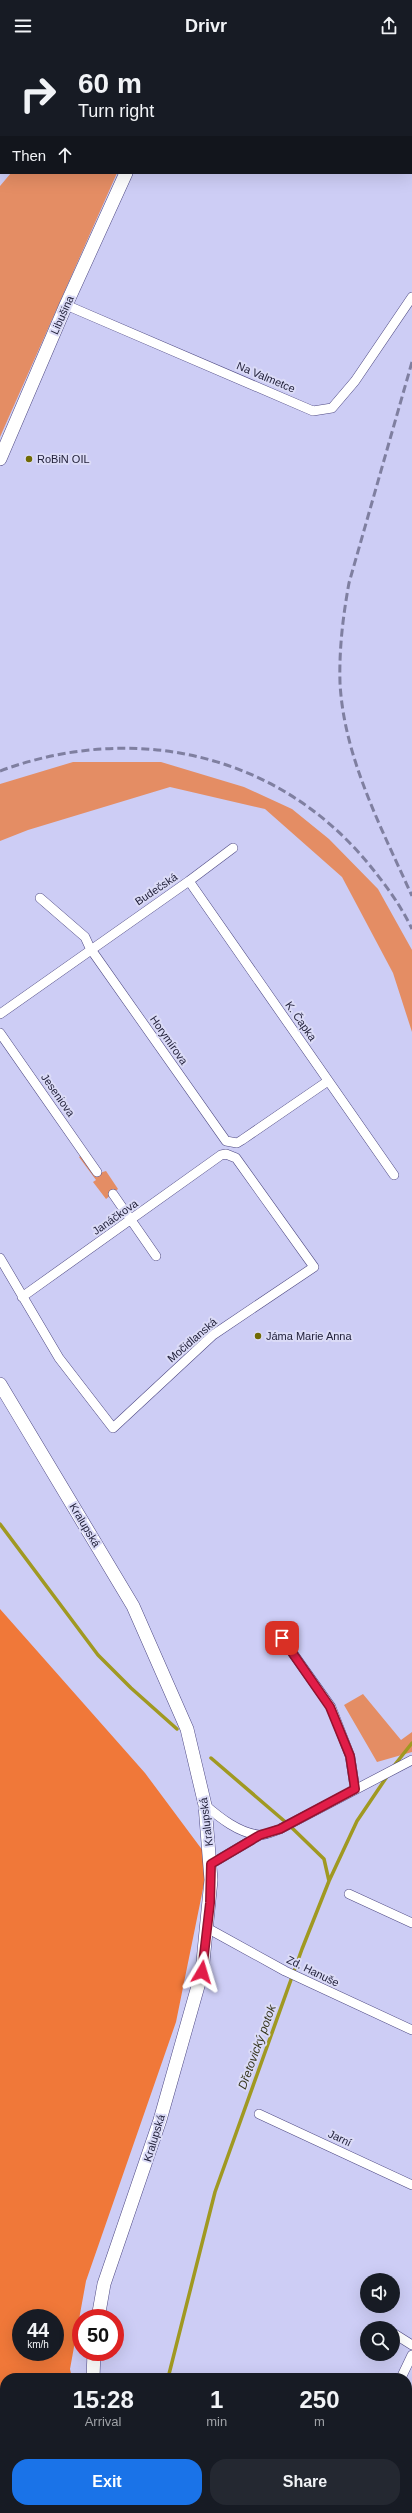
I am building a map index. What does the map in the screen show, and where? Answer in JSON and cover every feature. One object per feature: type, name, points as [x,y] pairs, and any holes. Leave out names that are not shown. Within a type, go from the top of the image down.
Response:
[{"type":"main road","name":"Libušina","points":[[0,459],[66,305],[126,174]]},
{"type":"main road","name":"Kralupská","points":[[0,1384],[134,1606],[187,1729],[205,1805],[211,1864],[207,1928],[202,1972],[182,2047],[144,2169],[104,2284],[100,2309]]},
{"type":"main road","points":[[93,2373],[94,2361]]},
{"type":"street","name":"Na Valmetce","points":[[66,305],[313,410],[332,408],[355,381],[412,298]]},
{"type":"street","name":"Budečská","points":[[0,1014],[90,948],[189,881],[233,848]]},
{"type":"street","name":"K. Čapka","points":[[189,881],[394,1175]]},
{"type":"street","points":[[40,898],[85,937],[90,948]]},
{"type":"street","name":"Horymírova","points":[[90,948],[222,1138],[230,1142],[242,1140],[328,1081]]},
{"type":"street","name":"Jeseniova","points":[[0,1033],[97,1172]]},
{"type":"street","name":"Janáčkova","points":[[22,1297],[221,1155],[226,1154],[236,1158],[314,1267]]},
{"type":"street","points":[[113,1194],[156,1256]]},
{"type":"street","points":[[0,1258],[22,1297]]},
{"type":"street","name":"Močidlanská","points":[[22,1297],[59,1358],[113,1428],[213,1335],[314,1267]]},
{"type":"street","points":[[282,1638],[330,1707],[350,1756],[355,1789]]},
{"type":"street","points":[[211,1864],[260,1835],[280,1829],[297,1821],[412,1760]]},
{"type":"street","points":[[205,1805],[238,1828],[260,1835]]},
{"type":"street","points":[[349,1894],[412,1923]]},
{"type":"street","name":"Zd. Hanuše","points":[[207,1928],[285,1971],[412,2030]]},
{"type":"street","name":"Jarní","points":[[259,2114],[412,2185]]},
{"type":"street","points":[[400,2337],[412,2345]]},
{"type":"street","points":[[403,2373],[412,2355]]},
{"type":"shaded area","points":[[10,174],[117,174],[0,437],[0,186]]},
{"type":"shaded area","points":[[73,762],[161,762],[244,787],[292,809],[329,839],[378,889],[412,950],[412,1032],[393,973],[342,877],[265,809],[170,787],[28,830],[0,841],[0,784]]},
{"type":"shaded area","points":[[82,1155],[96,1174],[106,1171],[118,1189],[106,1199],[93,1182],[96,1180],[79,1157]]},
{"type":"shaded area","points":[[0,1609],[145,1773],[209,1859],[176,2022],[86,2281],[81,2309],[72,2309],[71,2373],[0,2373]]},
{"type":"shaded area","points":[[363,1694],[401,1740],[412,1732],[412,1752],[377,1762],[344,1705]]},
{"type":"waterway","points":[[0,1524],[98,1655],[131,1688],[177,1729]]},
{"type":"waterway","name":"Dřetovický potok","points":[[393,1767],[412,1743]]},
{"type":"waterway","points":[[211,1758],[289,1825],[324,1859],[329,1881]]},
{"type":"waterway","name":"Dřetovický potok","points":[[169,2373],[215,2192],[302,1949],[329,1881],[357,1821],[388,1775]]},
{"type":"railway","points":[[412,362],[349,583],[340,658],[340,683],[343,711],[357,766],[377,819],[412,896]]},
{"type":"railway","points":[[0,771],[50,756],[100,749],[150,749],[198,757],[245,772],[289,794],[330,824],[367,862],[380,878],[412,929]]},
{"type":"place","name":"RoBiN OIL","points":[[29,459]]},
{"type":"place","name":"Jáma Marie Anna","points":[[258,1336]]},
{"type":"route","points":[[202,1972],[210,1903],[211,1864],[260,1835],[280,1829],[297,1821],[355,1789],[350,1756],[330,1707],[282,1638]]}]
